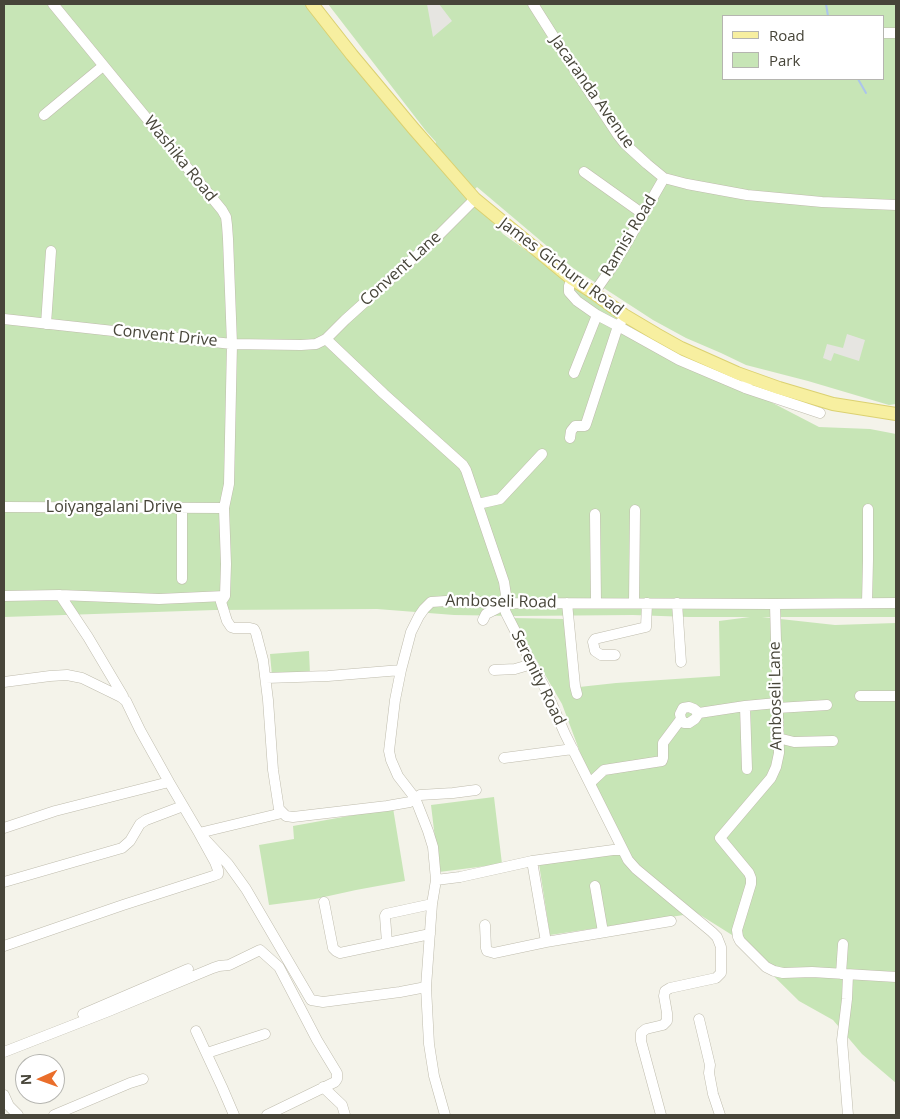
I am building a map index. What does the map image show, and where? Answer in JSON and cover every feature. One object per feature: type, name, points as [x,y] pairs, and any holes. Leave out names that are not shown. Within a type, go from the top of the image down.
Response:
[{"type":"main road","name":"James Gichuru Road","points":[[312,4],[399,111],[476,199],[572,279],[594,293],[621,321],[681,348],[697,362],[747,382],[778,388],[833,404],[894,413]]},
{"type":"street","name":"Washika Road","points":[[53,4],[222,210],[227,225],[232,344]]},
{"type":"street","name":"Jacaranda Avenue","points":[[533,4],[622,139],[646,164],[664,178],[747,195],[896,206]]},
{"type":"street","points":[[44,115],[103,66]]},
{"type":"street","points":[[584,172],[643,214]]},
{"type":"street","name":"Ramisi Road","points":[[594,293],[612,267],[664,178]]},
{"type":"street","name":"Convent Lane","points":[[326,340],[476,199]]},
{"type":"street","points":[[46,324],[51,251]]},
{"type":"street","points":[[570,438],[571,431],[575,426],[585,426],[586,424],[621,321],[598,315],[577,300],[569,289],[572,279]]},
{"type":"street","points":[[574,373],[598,315]]},
{"type":"street","name":"Convent Drive","points":[[4,319],[232,344],[301,345],[316,344],[326,340]]},
{"type":"street","name":"Serenity Road","points":[[326,340],[463,466],[468,474],[504,582],[506,592],[502,603],[506,613],[545,688],[628,860],[636,869],[717,937],[720,947],[721,973],[716,978],[670,988],[665,991],[666,1021],[663,1025],[646,1029],[641,1033],[641,1041],[661,1115]]},
{"type":"street","points":[[232,344],[229,484],[224,508],[225,596],[221,602],[231,627],[250,628],[256,633],[266,678],[273,770],[278,803],[282,813],[294,818],[410,802],[420,795],[476,790]]},
{"type":"street","points":[[747,382],[820,413]]},
{"type":"street","points":[[478,504],[500,499],[542,454]]},
{"type":"street","name":"Loiyangalani Drive","points":[[4,507],[224,508]]},
{"type":"street","points":[[182,508],[182,579]]},
{"type":"street","points":[[867,603],[868,509]]},
{"type":"street","points":[[634,510],[634,603]]},
{"type":"street","points":[[594,514],[596,603]]},
{"type":"street","points":[[4,596],[60,595],[159,599],[225,596]]},
{"type":"street","points":[[4,946],[218,874],[218,870],[199,833],[182,806],[126,701],[88,637],[60,595]]},
{"type":"street","name":"Amboseli Road","points":[[445,1115],[434,1076],[429,1044],[426,987],[432,904],[436,880],[433,847],[415,798],[398,776],[391,760],[390,751],[395,700],[401,670],[411,632],[424,609],[431,602],[446,601],[502,603],[896,603]]},
{"type":"street","points":[[483,620],[486,614],[496,610],[502,603]]},
{"type":"street","points":[[567,603],[577,694]]},
{"type":"street","points":[[615,655],[601,655],[593,648],[593,642],[646,627],[647,603]]},
{"type":"street","points":[[677,603],[681,662]]},
{"type":"street","name":"Amboseli Lane","points":[[775,604],[779,753],[776,767],[771,778],[720,838],[750,873],[751,878],[737,933],[740,941],[766,967],[774,971],[783,973],[844,974]]},
{"type":"street","points":[[494,670],[515,669],[532,664]]},
{"type":"street","points":[[266,678],[328,676],[401,670]]},
{"type":"street","points":[[4,682],[67,675],[95,683],[126,701]]},
{"type":"street","points":[[860,696],[896,696]]},
{"type":"street","points":[[590,783],[604,770],[662,761],[663,743],[680,719],[684,723],[689,723],[699,713],[745,706],[827,705]]},
{"type":"street","points":[[745,706],[746,768]]},
{"type":"street","points":[[778,738],[794,742],[833,741]]},
{"type":"street","points":[[504,758],[573,749]]},
{"type":"street","points":[[4,828],[55,811],[169,782]]},
{"type":"street","points":[[4,882],[122,848],[130,841],[140,824],[182,806]]},
{"type":"street","points":[[199,833],[282,813]]},
{"type":"street","points":[[199,833],[228,864],[246,889],[311,1000],[323,1002],[426,987]]},
{"type":"street","points":[[436,880],[460,877],[532,861],[623,850]]},
{"type":"street","points":[[532,861],[546,942]]},
{"type":"street","points":[[595,886],[603,932]]},
{"type":"street","points":[[324,902],[333,948],[340,953],[430,934]]},
{"type":"street","points":[[387,943],[386,914],[432,904]]},
{"type":"street","points":[[485,925],[486,948],[487,951],[494,954],[546,942],[671,921]]},
{"type":"street","points":[[843,944],[847,999],[842,1040],[848,1115]]},
{"type":"street","points":[[4,1052],[108,1012],[213,968],[229,965],[260,950],[279,968],[317,1040],[337,1073],[335,1082],[267,1115]]},
{"type":"street","points":[[4,1048],[188,969]]},
{"type":"street","points":[[844,974],[896,977]]},
{"type":"street","points":[[699,1019],[710,1065],[709,1072],[713,1094],[720,1115]]},
{"type":"street","points":[[196,1031],[234,1115]]},
{"type":"street","points":[[207,1053],[265,1034]]},
{"type":"street","points":[[54,1115],[143,1079]]},
{"type":"street","points":[[324,1087],[342,1105],[345,1115]]},
{"type":"street","points":[[4,1096],[6,1108],[18,1115]]},
{"type":"green space","points":[[4,4],[313,4],[433,152],[436,142],[328,4],[896,4],[896,404],[889,405],[746,365],[686,338],[653,320],[573,268],[477,187],[469,195],[503,234],[657,343],[819,427],[870,429],[896,434],[896,617],[762,617],[835,625],[896,623],[896,1083],[862,1054],[833,1020],[799,1001],[732,935],[697,913],[550,935],[539,864],[617,847],[562,704],[512,618],[565,619],[570,688],[720,676],[719,621],[750,617],[454,615],[377,609],[215,610],[4,617]]},
{"type":"green space","points":[[309,651],[310,674],[272,676],[270,654]]},
{"type":"green space","points":[[494,797],[502,864],[439,872],[431,805]]},
{"type":"green space","points":[[393,808],[405,881],[315,899],[269,905],[259,845],[294,839],[293,826]]},
{"type":"shaded area","points":[[427,4],[439,4],[452,21],[433,37]]},
{"type":"shaded area","points":[[847,334],[865,340],[859,361],[834,353],[831,361],[823,358],[827,344],[843,348]]},
{"type":"waterway","points":[[826,4],[828,15]]},
{"type":"waterway","points":[[859,80],[866,93]]}]
